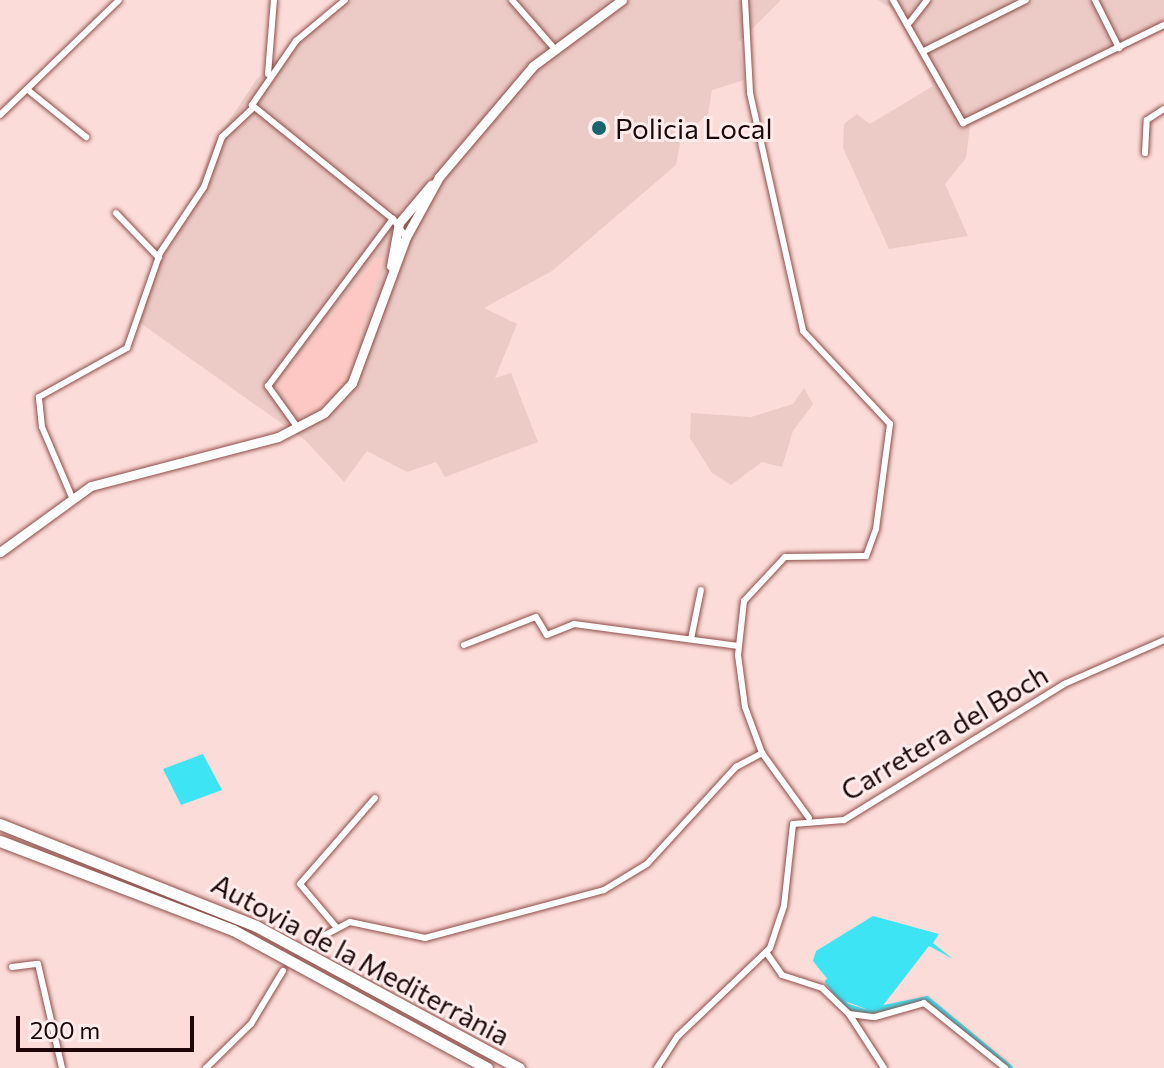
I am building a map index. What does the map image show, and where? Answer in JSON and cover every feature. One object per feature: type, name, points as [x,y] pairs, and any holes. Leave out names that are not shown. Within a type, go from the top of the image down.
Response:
[{"type":"highway","name":"Autovia de la Mediterrània","points":[[0,824],[256,926],[519,1068]]},
{"type":"highway","name":"Autovia de la Mediterrània","points":[[0,841],[233,930],[487,1068]]},
{"type":"street","points":[[0,115],[119,0]]},
{"type":"street","points":[[71,495],[42,427],[39,397],[127,348],[159,258],[204,187],[222,137],[253,108],[268,74],[274,0]]},
{"type":"street","points":[[268,74],[345,0]]},
{"type":"street","points":[[512,0],[554,48]]},
{"type":"street","points":[[298,428],[268,386],[396,221],[439,177],[493,107],[554,48],[622,0]]},
{"type":"street","points":[[657,1068],[678,1036],[766,952],[784,906],[793,824],[809,818],[762,753],[739,681],[739,646],[752,586],[795,553],[845,561],[866,556],[876,529],[890,424],[803,331],[766,182],[744,44],[745,0]]},
{"type":"street","points":[[893,0],[910,22],[963,123],[1164,25]]},
{"type":"street","points":[[910,22],[927,0]]},
{"type":"street","points":[[1095,0],[1119,48]]},
{"type":"street","points":[[924,51],[1021,1]]},
{"type":"street","points":[[28,90],[86,137]]},
{"type":"street","points":[[253,108],[396,221],[406,237]]},
{"type":"street","points":[[1145,153],[1147,120],[1164,109]]},
{"type":"street","points":[[0,552],[71,495],[298,428],[352,383],[406,237],[439,177]]},
{"type":"street","points":[[116,213],[159,258]]},
{"type":"street","points":[[390,278],[396,221]]},
{"type":"street","points":[[691,639],[701,590]]},
{"type":"street","points":[[464,645],[536,617],[547,635],[574,624],[739,646]]},
{"type":"street","name":"Carretera del Boch","points":[[809,818],[844,820],[1064,684],[1164,640]]},
{"type":"street","points":[[312,942],[337,928],[363,923],[425,938],[604,890],[647,864],[736,767],[762,753]]},
{"type":"street","points":[[337,928],[300,884],[375,798]]},
{"type":"street","points":[[766,952],[782,975],[822,988],[849,1014],[884,1068]]},
{"type":"street","points":[[12,967],[38,964],[62,1068]]},
{"type":"street","points":[[206,1068],[251,1024],[283,971]]},
{"type":"street","points":[[849,1014],[875,1017],[924,1003],[1005,1068]]},
{"type":"shaded area","points":[[339,0],[781,0],[739,42],[744,80],[712,90],[708,114],[681,138],[676,165],[552,271],[484,308],[517,324],[495,378],[511,373],[538,442],[445,477],[436,462],[407,472],[367,451],[344,482],[305,440],[136,320],[159,248],[194,196],[212,147],[256,80]]},
{"type":"shaded area","points":[[878,0],[1164,0],[1164,30],[970,126],[966,158],[945,184],[968,236],[889,249],[843,148],[844,124],[857,114],[870,124],[933,86],[894,10]]},
{"type":"shaded area","points":[[384,257],[348,378],[319,409],[298,416],[277,385],[375,258]]},
{"type":"shaded area","points":[[804,388],[813,404],[793,431],[782,467],[762,462],[731,485],[712,473],[690,438],[691,413],[751,417],[793,404]]},
{"type":"water","points":[[203,754],[222,790],[181,805],[163,769]]},
{"type":"water","points":[[873,916],[939,934],[933,943],[953,959],[929,946],[881,1008],[869,1010],[845,1001],[813,961],[816,951]]},
{"type":"waterway","points":[[828,982],[846,1006],[865,1012],[927,999],[1010,1068]]},
{"type":"tunnel","points":[[283,971],[312,942]]},
{"type":"place","name":"Policia Local","points":[[599,128]]}]
